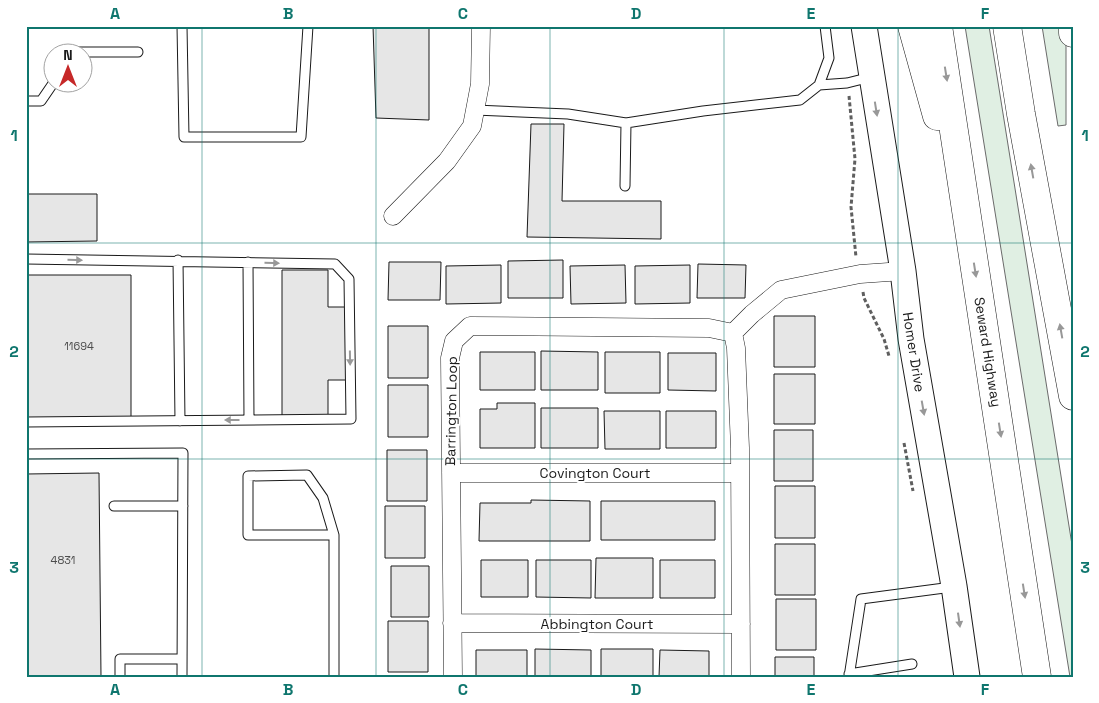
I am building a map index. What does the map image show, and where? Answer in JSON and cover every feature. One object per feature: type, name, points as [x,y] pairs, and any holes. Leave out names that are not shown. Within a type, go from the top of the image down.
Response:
[{"type":"highway","points":[[912,26],[970,232]]},
{"type":"highway","name":"Seward Highway","points":[[938,26],[1037,677]]},
{"type":"highway","points":[[1007,26],[1021,114],[1073,396]]},
{"type":"highway","points":[[1073,26],[1073,32]]},
{"type":"main road","name":"Homer Drive","points":[[864,26],[911,339],[954,586],[967,677]]},
{"type":"street","points":[[393,216],[447,161],[472,126],[480,84],[481,26]]},
{"type":"street","points":[[741,677],[740,473],[736,348],[733,333],[781,290],[860,274],[902,271]]},
{"type":"street","name":"Barrington Loop","points":[[453,677],[450,358],[454,341],[470,326],[709,328],[733,333]]},
{"type":"street","name":"Covington Court","points":[[451,473],[740,473]]},
{"type":"street","name":"Abbington Court","points":[[452,623],[741,624]]},
{"type":"lane","points":[[182,26],[184,137],[301,137],[308,26]]},
{"type":"lane","points":[[475,110],[568,114],[626,123],[703,111],[800,100],[819,85],[829,58],[825,26]]},
{"type":"lane","points":[[92,52],[138,52]]},
{"type":"lane","points":[[819,85],[871,77]]},
{"type":"lane","points":[[26,101],[41,101],[47,92]]},
{"type":"lane","points":[[625,186],[626,123]]},
{"type":"lane","points":[[26,259],[335,264],[349,279],[351,410],[351,419],[26,422]]},
{"type":"lane","points":[[178,260],[180,421]]},
{"type":"lane","points":[[248,262],[249,420]]},
{"type":"lane","points":[[26,454],[183,453],[182,677]]},
{"type":"lane","points":[[334,535],[248,535],[248,476],[307,475],[322,498],[334,535],[334,677]]},
{"type":"lane","points":[[114,506],[183,506]]},
{"type":"lane","points":[[912,664],[849,675],[861,598],[954,586]]},
{"type":"lane","points":[[120,677],[120,659],[182,659]]},
{"type":"path","points":[[847,82],[855,159],[851,207],[856,260],[864,298],[884,339],[892,363]]},
{"type":"path","points":[[904,442],[914,499]]},
{"type":"green space","points":[[965,26],[989,26],[1073,551],[1073,677],[1070,677]]},
{"type":"green space","points":[[1042,26],[1066,26],[1066,125],[1058,126]]},
{"type":"building","points":[[373,26],[429,26],[429,120],[376,118]]},
{"type":"building","points":[[531,124],[564,124],[562,201],[661,201],[661,239],[527,237]]},
{"type":"building","points":[[26,194],[97,194],[97,241],[26,242]]},
{"type":"building","points":[[563,260],[563,298],[508,298],[508,261]]},
{"type":"building","points":[[389,262],[441,262],[440,300],[388,300]]},
{"type":"building","points":[[698,264],[746,265],[745,298],[697,298]]},
{"type":"building","points":[[501,265],[501,303],[446,304],[446,266]]},
{"type":"building","points":[[625,265],[626,303],[571,304],[570,266]]},
{"type":"building","points":[[690,265],[690,303],[635,304],[635,266]]},
{"type":"building","points":[[282,270],[328,270],[328,307],[346,307],[346,380],[328,380],[328,417],[282,417]]},
{"type":"building","points":[[26,275],[131,275],[131,418],[26,418]]},
{"type":"building","points":[[774,316],[815,316],[815,367],[774,367]]},
{"type":"building","points":[[388,326],[428,326],[428,378],[388,378]]},
{"type":"building","points":[[541,351],[598,352],[598,390],[541,390]]},
{"type":"building","points":[[480,352],[535,352],[535,390],[480,390]]},
{"type":"building","points":[[605,352],[660,352],[660,393],[605,393]]},
{"type":"building","points":[[668,353],[716,353],[716,391],[668,390]]},
{"type":"building","points":[[774,374],[815,374],[815,424],[774,424]]},
{"type":"building","points":[[388,385],[428,385],[428,437],[388,437]]},
{"type":"building","points":[[497,403],[535,403],[535,448],[480,448],[480,409],[497,409]]},
{"type":"building","points":[[541,408],[598,408],[598,448],[541,448]]},
{"type":"building","points":[[604,411],[660,411],[660,449],[605,449]]},
{"type":"building","points":[[666,411],[716,411],[716,448],[666,448]]},
{"type":"building","points":[[774,430],[813,430],[813,481],[774,481]]},
{"type":"building","points":[[387,450],[427,450],[427,501],[387,501]]},
{"type":"building","points":[[99,473],[101,677],[26,677],[26,474]]},
{"type":"building","points":[[775,486],[815,486],[815,538],[775,538]]},
{"type":"building","points":[[531,500],[590,501],[590,541],[479,541],[480,503],[531,503]]},
{"type":"building","points":[[601,501],[715,501],[715,540],[601,540]]},
{"type":"building","points":[[385,506],[425,506],[425,558],[385,558]]},
{"type":"building","points":[[775,544],[815,544],[815,595],[775,595]]},
{"type":"building","points":[[596,558],[653,558],[653,598],[595,598]]},
{"type":"building","points":[[481,560],[528,560],[528,597],[481,597]]},
{"type":"building","points":[[536,560],[591,560],[591,598],[536,597]]},
{"type":"building","points":[[660,560],[715,560],[715,598],[660,598]]},
{"type":"building","points":[[391,566],[429,566],[429,617],[391,617]]},
{"type":"building","points":[[776,599],[816,599],[816,650],[776,650]]},
{"type":"building","points":[[388,621],[428,621],[428,672],[388,672]]},
{"type":"building","points":[[535,649],[591,650],[591,677],[535,677]]},
{"type":"building","points":[[601,649],[653,649],[653,677],[601,677]]},
{"type":"building","points":[[476,650],[527,650],[527,677],[476,677]]},
{"type":"building","points":[[660,650],[709,651],[709,677],[659,677]]},
{"type":"building","points":[[775,657],[814,657],[814,677],[775,677]]}]
